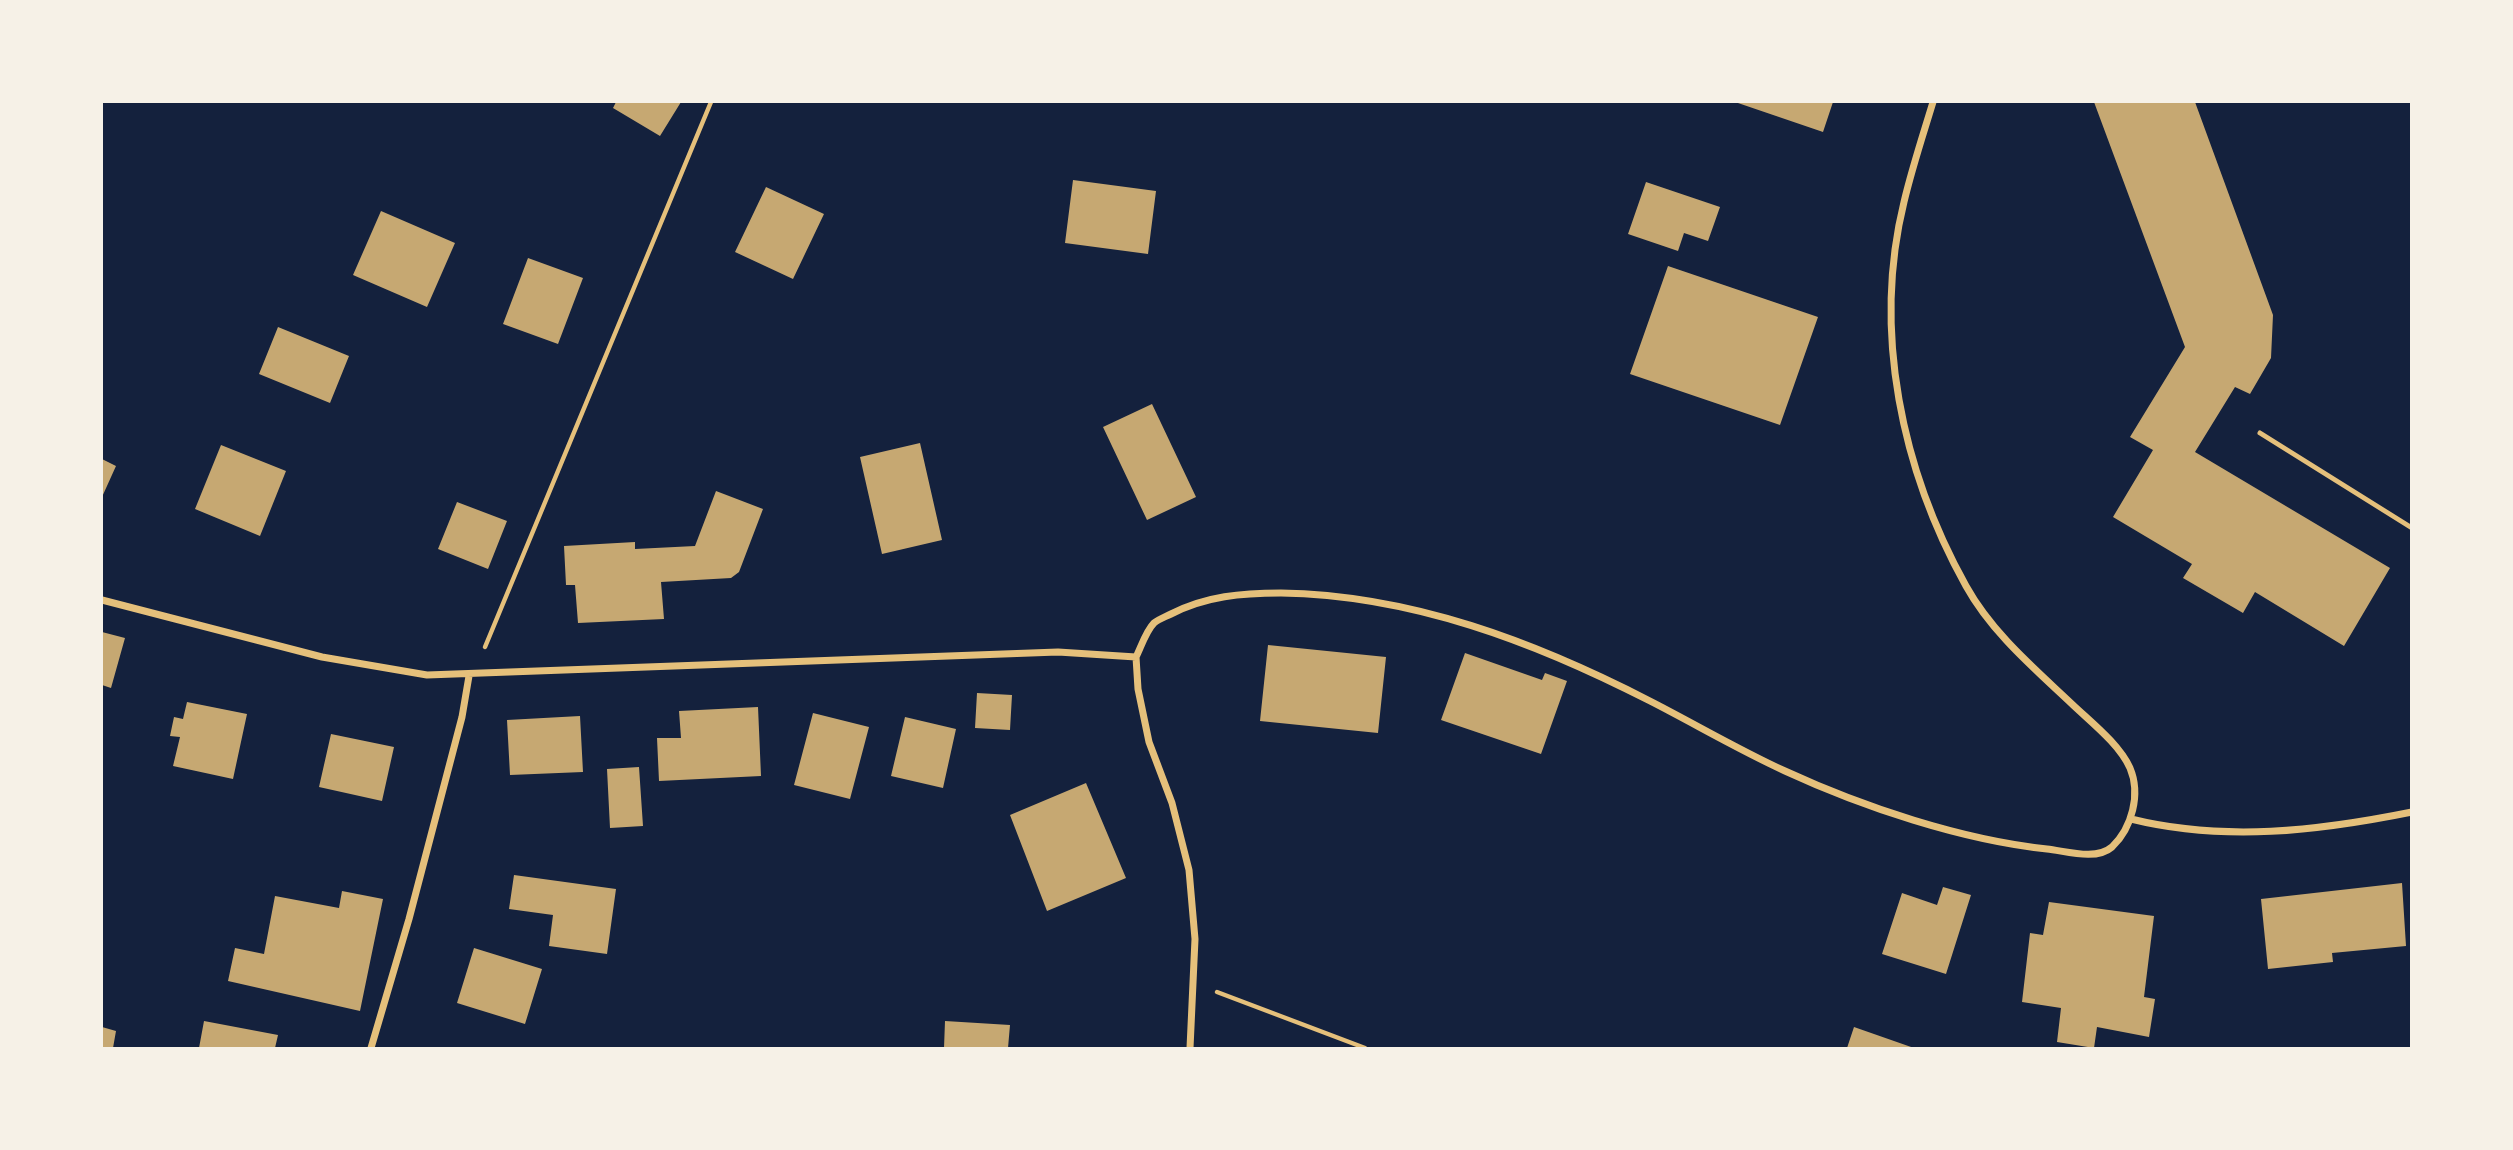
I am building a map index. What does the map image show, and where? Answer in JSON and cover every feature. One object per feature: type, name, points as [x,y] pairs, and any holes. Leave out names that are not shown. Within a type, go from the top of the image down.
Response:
[{"type":"street","points":[[1190,1048],[1195,939],[1189,870],[1172,803],[1149,742],[1138,688],[1136,657],[1154,624],[1196,601],[1251,593],[1320,594],[1396,605],[1469,623],[1538,650],[1644,698],[1786,772],[1949,831],[2004,844],[2098,854],[2111,847],[2131,819],[2136,797],[2131,769],[2116,747],[2013,649],[1968,590],[1935,524],[1900,416],[1891,335],[1894,268],[1903,205],[1933,102]]},
{"type":"street","points":[[102,600],[321,657],[427,675],[469,676],[1058,652],[1136,657]]},
{"type":"street","points":[[371,1048],[409,919],[462,717],[469,676]]},
{"type":"street","points":[[2131,819],[2174,830],[2239,834],[2355,824],[2412,812]]},
{"type":"lane","points":[[2259,433],[2412,528]]},
{"type":"path","points":[[469,676],[483,651],[550,484],[711,102]]},
{"type":"path","points":[[1193,983],[1365,1048]]},
{"type":"building","points":[[616,102],[681,102],[660,136],[613,108]]},
{"type":"building","points":[[1735,102],[1833,102],[1823,132]]},
{"type":"building","points":[[2094,102],[2195,102],[2273,315],[2271,358],[2250,394],[2235,387],[2195,452],[2390,568],[2344,646],[2255,592],[2243,613],[2183,578],[2192,564],[2113,517],[2153,450],[2130,437],[2185,347]]},
{"type":"building","points":[[1073,180],[1156,191],[1148,254],[1065,243]]},
{"type":"building","points":[[1646,182],[1720,207],[1708,241],[1684,233],[1678,251],[1628,234]]},
{"type":"building","points":[[766,187],[824,214],[793,279],[735,252]]},
{"type":"building","points":[[381,211],[455,243],[427,307],[353,275]]},
{"type":"building","points":[[528,258],[583,278],[558,344],[503,324]]},
{"type":"building","points":[[1668,266],[1818,317],[1780,425],[1630,374]]},
{"type":"building","points":[[278,327],[349,356],[330,403],[259,374]]},
{"type":"building","points":[[1152,404],[1196,497],[1147,520],[1103,427]]},
{"type":"building","points":[[920,443],[942,540],[882,554],[860,457]]},
{"type":"building","points":[[221,445],[286,471],[260,536],[195,509]]},
{"type":"building","points":[[102,459],[116,466],[102,497]]},
{"type":"building","points":[[716,491],[763,509],[739,572],[731,578],[661,582],[664,619],[578,623],[575,585],[566,585],[564,546],[635,542],[635,549],[695,546]]},
{"type":"building","points":[[457,502],[507,521],[488,569],[438,549]]},
{"type":"building","points":[[102,632],[125,638],[111,688],[102,685]]},
{"type":"building","points":[[1268,645],[1386,657],[1378,733],[1260,721]]},
{"type":"building","points":[[1465,653],[1542,680],[1545,673],[1567,681],[1541,754],[1441,720]]},
{"type":"building","points":[[977,693],[1012,695],[1010,730],[975,728]]},
{"type":"building","points":[[187,702],[247,714],[233,779],[173,766],[180,737],[170,736],[174,717],[183,719]]},
{"type":"building","points":[[758,707],[761,776],[659,781],[657,738],[681,738],[679,711]]},
{"type":"building","points":[[813,713],[869,727],[850,799],[794,785]]},
{"type":"building","points":[[580,716],[583,772],[510,775],[507,720]]},
{"type":"building","points":[[905,717],[956,729],[943,788],[891,776]]},
{"type":"building","points":[[331,734],[394,747],[382,801],[319,787]]},
{"type":"building","points":[[639,767],[643,826],[610,828],[607,769]]},
{"type":"building","points":[[1086,783],[1126,878],[1047,911],[1010,815]]},
{"type":"building","points":[[514,875],[616,889],[607,954],[549,946],[553,915],[509,909]]},
{"type":"building","points":[[2402,883],[2406,946],[2332,953],[2333,962],[2268,969],[2261,899]]},
{"type":"building","points":[[1943,887],[1971,895],[1946,974],[1882,954],[1902,893],[1937,905]]},
{"type":"building","points":[[342,891],[383,899],[360,1011],[228,981],[235,948],[264,954],[275,896],[339,908]]},
{"type":"building","points":[[2049,902],[2154,916],[2144,997],[2155,999],[2149,1037],[2097,1027],[2094,1048],[2057,1042],[2061,1008],[2022,1002],[2030,933],[2043,935]]},
{"type":"building","points":[[474,948],[542,969],[525,1024],[457,1003]]},
{"type":"building","points":[[204,1021],[278,1035],[275,1048],[199,1048]]},
{"type":"building","points":[[945,1021],[1010,1025],[1008,1048],[944,1048]]},
{"type":"building","points":[[102,1027],[116,1031],[113,1048],[102,1048]]},
{"type":"building","points":[[1854,1027],[1914,1048],[1847,1048]]}]
